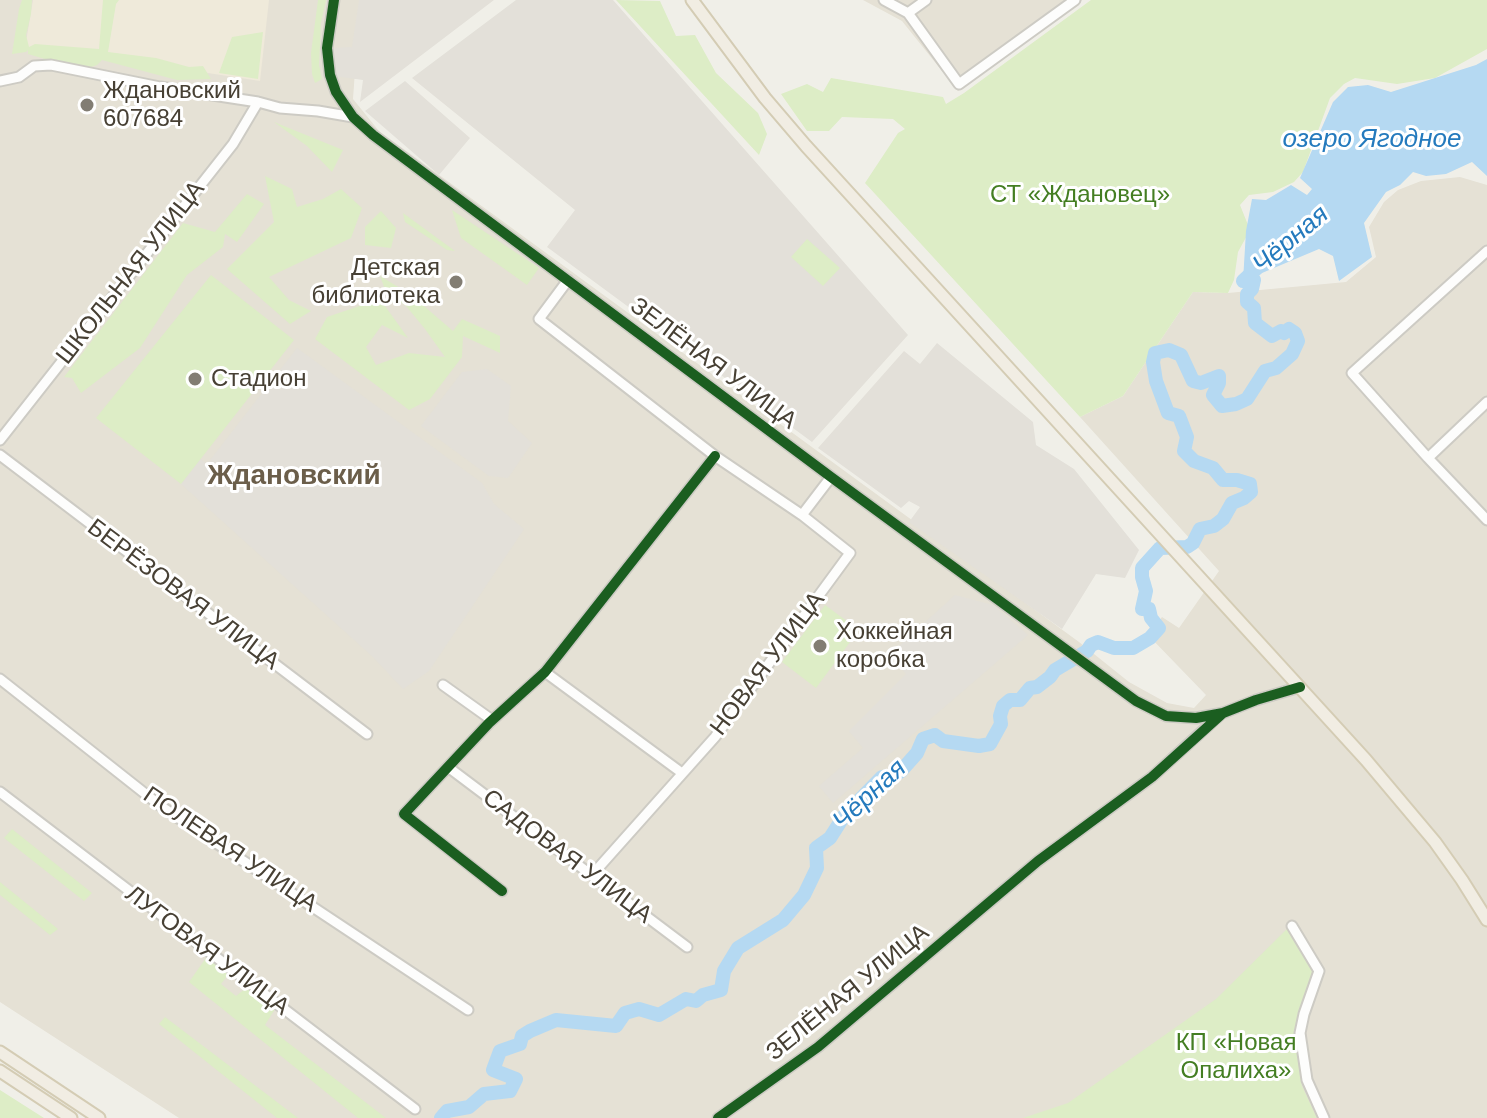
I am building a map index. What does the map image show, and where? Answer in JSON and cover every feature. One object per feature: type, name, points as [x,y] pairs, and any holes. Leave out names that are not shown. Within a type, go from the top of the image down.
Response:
[{"type":"main road","points":[[692,0],[765,98],[806,146],[1300,687],[1417,820],[1462,880],[1487,920]]},
{"type":"main road","points":[[0,1052],[99,1118]]},
{"type":"main road","points":[[0,1071],[71,1118]]},
{"type":"street","points":[[334,0],[328,63],[336,92],[353,117]]},
{"type":"street","points":[[884,0],[908,13],[959,84],[1075,0]]},
{"type":"street","points":[[908,13],[926,0]]},
{"type":"street","points":[[0,81],[19,77],[34,66],[51,65],[280,108],[353,117]]},
{"type":"street","name":"ШКОЛЬНАЯ УЛИЦА","points":[[0,440],[233,144],[258,102]]},
{"type":"street","name":"ЗЕЛЁНАЯ УЛИЦА","points":[[353,117],[831,477],[1136,701],[1166,716],[1196,718],[1223,713]]},
{"type":"street","points":[[1487,251],[1352,373],[1487,520]]},
{"type":"street","points":[[568,280],[539,319],[715,456],[802,515],[831,477]]},
{"type":"street","points":[[1428,458],[1487,402]]},
{"type":"street","name":"БЕРЁЗОВАЯ УЛИЦА","points":[[0,455],[367,734]]},
{"type":"street","points":[[502,891],[404,814],[492,720],[545,672],[715,456]]},
{"type":"street","name":"НОВАЯ УЛИЦА","points":[[592,875],[715,737],[850,553],[802,515]]},
{"type":"street","points":[[545,672],[682,773]]},
{"type":"street","name":"ПОЛЕВАЯ УЛИЦА","points":[[0,679],[162,807],[468,1010]]},
{"type":"street","points":[[443,685],[492,720]]},
{"type":"street","points":[[1223,713],[1300,687]]},
{"type":"street","name":"ЗЕЛЁНАЯ УЛИЦА","points":[[718,1118],[818,1047],[1038,861],[1152,777],[1223,713]]},
{"type":"street","name":"САДОВАЯ УЛИЦА","points":[[448,767],[687,947]]},
{"type":"street","name":"ЛУГОВАЯ УЛИЦА","points":[[0,792],[415,1109]]},
{"type":"street","points":[[1292,926],[1319,971],[1300,1033],[1307,1080],[1324,1118]]},
{"type":"shaded area","name":"Ждановский","points":[[0,0],[360,0],[353,99],[379,131],[1079,642],[1129,682],[1167,703],[1194,708],[1206,695],[1148,635],[1162,617],[1179,628],[1219,571],[1080,417],[1123,396],[1193,292],[1228,293],[1346,282],[1376,257],[1369,227],[1384,202],[1398,190],[1421,181],[1460,177],[1487,185],[1487,1118],[179,1118],[0,1002]]},
{"type":"shaded area","points":[[33,0],[269,0],[260,81],[25,48]]},
{"type":"shaded area","points":[[359,0],[494,0],[360,102],[363,80],[334,76],[333,48],[352,47]]},
{"type":"shaded area","points":[[516,0],[613,0],[908,335],[812,442],[547,247],[575,210],[412,78]]},
{"type":"shaded area","points":[[863,0],[1082,0],[958,91],[902,21]]},
{"type":"shaded area","points":[[405,81],[470,138],[439,175],[365,111]]},
{"type":"shaded area","points":[[937,343],[1033,422],[1036,445],[1074,469],[1139,550],[1125,578],[1096,574],[1062,629],[909,522],[920,507],[909,501],[901,508],[818,448],[904,351],[920,364]]},
{"type":"shaded area","points":[[297,348],[482,483],[494,504],[524,529],[429,671],[403,689],[373,657],[181,484],[200,459],[207,464]]},
{"type":"shaded area","points":[[487,369],[511,386],[508,421],[532,443],[508,478],[489,476],[421,426],[462,372]]},
{"type":"shaded area","points":[[955,595],[993,605],[1028,635],[833,803],[819,786],[863,748],[849,731],[906,674],[889,655]]},
{"type":"green space","points":[[22,0],[32,0],[26,35],[29,47],[35,44],[99,49],[103,0],[119,0],[108,52],[156,58],[189,67],[203,66],[211,79],[177,80],[102,60],[91,67],[72,67],[28,54],[28,50],[12,54]]},
{"type":"green space","points":[[318,0],[326,0],[321,23],[319,65],[322,79],[315,83],[311,53]]},
{"type":"green space","points":[[616,0],[660,1],[676,36],[695,35],[716,73],[758,113],[767,134],[759,155]]},
{"type":"green space","name":"СТ «Ждановец»","points":[[1091,0],[1487,0],[1487,49],[1435,78],[1397,84],[1355,78],[1344,84],[1330,98],[1303,172],[1294,182],[1273,192],[1249,195],[1240,205],[1250,230],[1238,252],[1234,280],[1228,293],[1193,292],[1123,396],[1080,417],[865,183],[898,133],[905,129],[893,119],[842,117],[829,131],[807,131],[781,94],[807,84],[823,92],[831,78],[943,97],[946,104]]},
{"type":"green space","points":[[263,32],[258,79],[219,73],[232,37]]},
{"type":"green space","points":[[274,122],[343,150],[332,172],[307,146]]},
{"type":"green space","points":[[265,176],[292,189],[297,207],[323,199],[341,189],[362,208],[351,238],[269,277],[289,300],[311,311],[290,324],[227,269],[274,222]]},
{"type":"green space","points":[[247,194],[264,204],[237,242],[225,234],[223,247],[187,275],[140,348],[81,393],[72,378],[64,377],[183,223],[215,232]]},
{"type":"green space","points":[[452,210],[539,268],[527,285],[461,238]]},
{"type":"green space","points":[[381,211],[396,228],[391,248],[365,245],[365,227]]},
{"type":"green space","points":[[403,213],[455,251],[447,250],[405,222]]},
{"type":"green space","points":[[807,239],[840,268],[823,286],[791,257]]},
{"type":"green space","name":"Стадион","points":[[211,275],[294,340],[181,484],[96,418]]},
{"type":"green space","points":[[380,276],[410,294],[453,331],[462,319],[500,336],[500,353],[463,336],[462,357],[430,399],[409,410],[315,339],[327,317],[380,299],[408,338],[382,325],[366,347],[376,365],[409,353],[445,357],[406,306],[386,292]]},
{"type":"green space","name":"Хоккейная коробка","points":[[825,605],[859,630],[816,688],[782,662]]},
{"type":"green space","points":[[12,829],[92,893],[84,901],[4,838]]},
{"type":"green space","points":[[0,882],[58,929],[50,935],[0,895]]},
{"type":"green space","name":"КП «Новая Опалиха»","points":[[1292,924],[1321,972],[1294,1030],[1302,1086],[1317,1118],[1023,1118],[1068,1103],[1216,999]]},
{"type":"green space","points":[[208,955],[228,975],[221,984],[236,996],[255,981],[280,1001],[265,1025],[386,1118],[358,1118],[189,982]]},
{"type":"green space","points":[[165,1017],[298,1118],[277,1118],[159,1024]]},
{"type":"green space","points":[[0,1090],[44,1118],[0,1118]]},
{"type":"water","name":"озеро Ягодное","points":[[1487,59],[1487,176],[1472,162],[1446,174],[1426,176],[1413,172],[1400,185],[1386,192],[1364,223],[1372,257],[1339,281],[1333,256],[1319,249],[1243,281],[1246,231],[1252,199],[1266,200],[1291,185],[1307,195],[1312,189],[1300,178],[1333,102],[1348,87],[1368,85],[1391,92]]},
{"type":"waterway","name":"Чёрная","points":[[441,1118],[447,1111],[469,1107],[484,1094],[510,1091],[516,1079],[493,1070],[500,1051],[520,1044],[522,1036],[530,1031],[556,1020],[616,1026],[625,1013],[639,1009],[659,1015],[686,999],[696,1001],[703,995],[721,990],[724,971],[738,948],[783,920],[804,895],[817,868],[816,848],[830,838],[844,816],[882,777],[901,771],[917,753],[923,739],[935,735],[943,741],[979,746],[990,744],[1001,724],[1003,706],[1010,700],[1020,700],[1030,688],[1037,687],[1091,645],[1098,642],[1114,648],[1133,648],[1150,638],[1159,628],[1151,618],[1149,609],[1142,609],[1146,591],[1142,568],[1160,548],[1187,547],[1193,543],[1200,529],[1214,526],[1223,519],[1232,503],[1251,492],[1250,484],[1223,480],[1213,468],[1194,461],[1184,451],[1187,437],[1179,416],[1168,413],[1156,381],[1155,353],[1169,350],[1181,355],[1193,381],[1201,383],[1219,376],[1213,395],[1222,406],[1247,399],[1265,371],[1276,368],[1292,354],[1298,341],[1289,329],[1272,336],[1255,323],[1254,308],[1247,302],[1247,294],[1254,280],[1243,281],[1257,268]]},
{"type":"cycle path","points":[[334,0],[327,48],[330,75],[336,92],[353,117],[373,135],[1136,701],[1166,716],[1196,718],[1223,713],[1300,687]]},
{"type":"cycle path","points":[[502,891],[404,814],[489,723],[545,672],[715,456]]},
{"type":"cycle path","points":[[718,1118],[818,1047],[1038,861],[1152,777],[1223,713]]},
{"type":"place","name":"Ждановский 607684","points":[[87,105]]},
{"type":"place","name":"Детская библиотека","points":[[456,282]]},
{"type":"place","name":"Стадион","points":[[195,379]]},
{"type":"place","name":"Хоккейная коробка","points":[[820,646]]},
{"type":"district","name":"Ждановский","points":[[294,476]]}]
